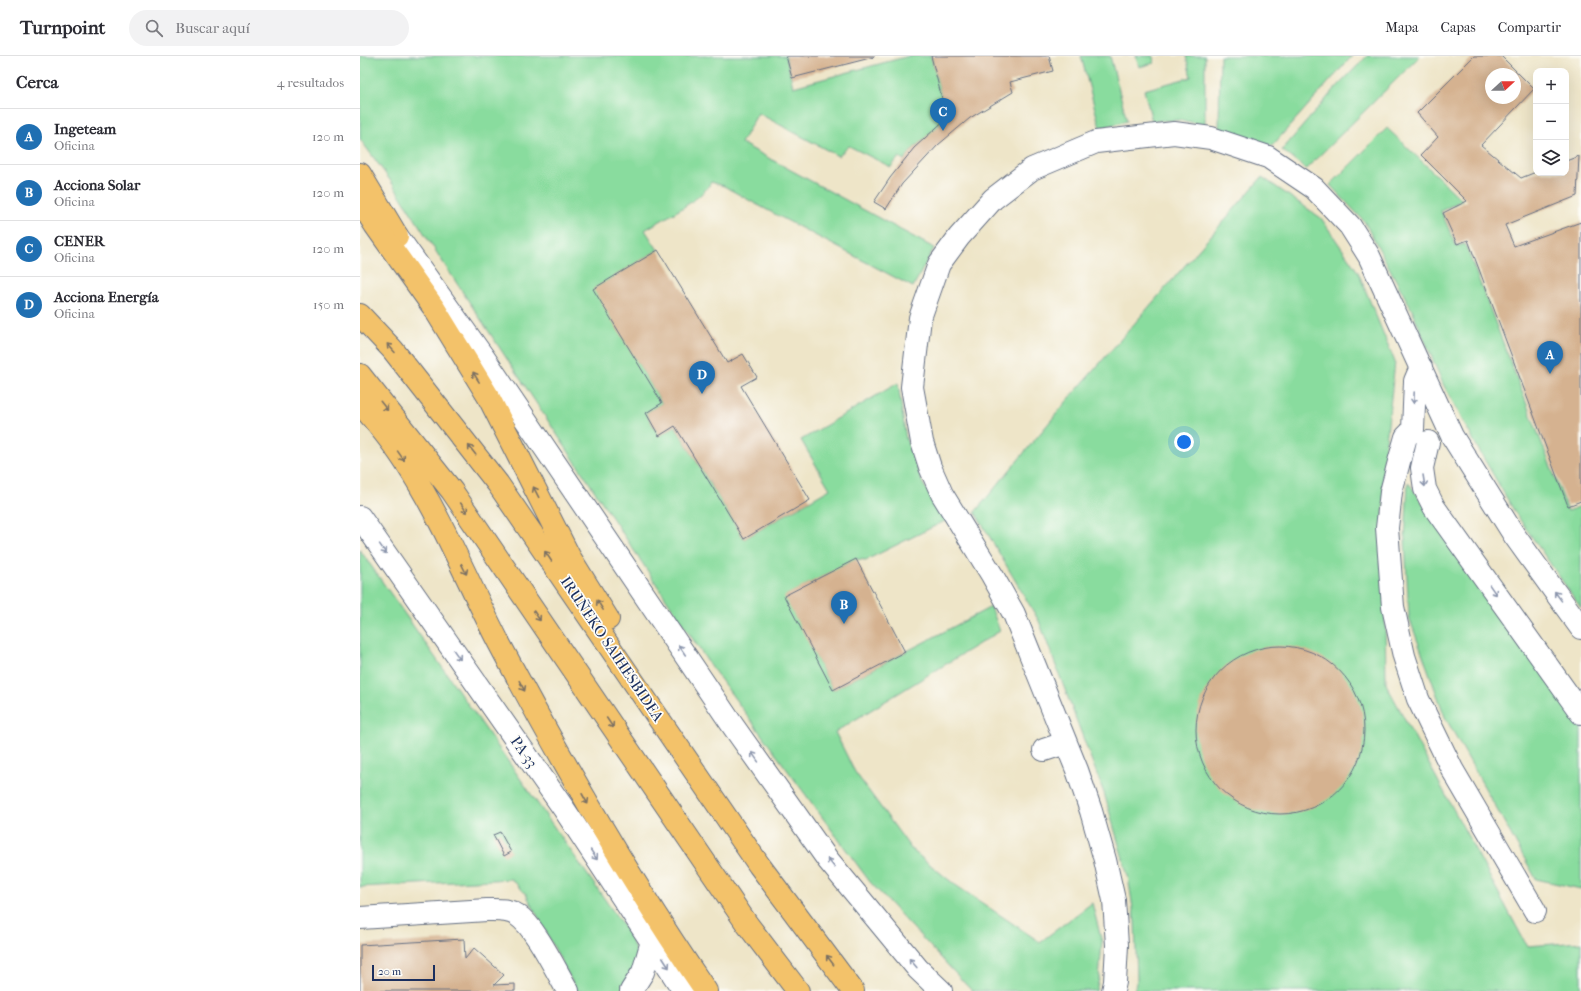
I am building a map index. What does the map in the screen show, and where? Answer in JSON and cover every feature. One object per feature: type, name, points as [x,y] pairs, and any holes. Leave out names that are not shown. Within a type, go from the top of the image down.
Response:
[{"type":"main road","points":[[360,174],[397,236]]},
{"type":"main road","points":[[360,201],[375,225],[434,308],[488,396],[569,556],[760,865]]},
{"type":"main road","name":"IRUÑEKO SAIHESBIDEA","points":[[360,315],[393,350],[498,484],[760,865],[853,991]]},
{"type":"main road","points":[[360,375],[452,491],[742,917],[798,991]]},
{"type":"main road","points":[[360,403],[401,454],[420,485],[452,544],[498,641],[592,812],[660,924],[706,991]]},
{"type":"street","points":[[1113,991],[1115,982],[1117,945],[1114,900],[1105,860],[1091,811],[1077,770],[1014,614],[992,575],[942,494],[930,467],[922,442],[912,386],[920,318],[939,264],[959,237],[993,199],[1032,169],[1096,142],[1174,133],[1211,138],[1268,157],[1314,188],[1350,226],[1369,256],[1452,436],[1514,535],[1581,628]]},
{"type":"street","points":[[360,195],[397,236],[484,358],[733,726],[828,860],[918,969],[941,991]]},
{"type":"street","points":[[1421,367],[1415,380],[1425,489],[1434,507],[1581,713]]},
{"type":"street","points":[[1452,436],[1439,441],[1421,436],[1406,437],[1392,485],[1387,528],[1393,607],[1404,656],[1418,699],[1452,769],[1535,911]]},
{"type":"street","name":"PA-33","points":[[360,517],[564,809],[684,991]]},
{"type":"street","points":[[1044,750],[1065,743]]},
{"type":"street","points":[[360,918],[487,910],[504,910],[517,914],[531,927],[568,991]]},
{"type":"street","points":[[632,991],[643,972],[652,942]]},
{"type":"green space","points":[[360,56],[786,56],[793,87],[909,56],[931,56],[947,118],[914,148],[904,160],[899,157],[891,167],[849,146],[838,156],[758,113],[741,143],[934,248],[913,287],[724,186],[711,182],[700,195],[691,202],[645,230],[658,250],[594,289],[662,403],[646,413],[659,436],[675,426],[744,539],[830,489],[801,440],[898,383],[906,439],[923,484],[947,520],[866,560],[856,559],[785,596],[833,690],[991,607],[1000,631],[835,732],[855,772],[912,850],[954,884],[1040,942],[1092,903],[1102,942],[1099,979],[1096,991],[972,991],[870,882],[710,665],[390,180],[360,139]]},
{"type":"green space","points":[[1081,56],[1110,56],[1127,121],[1100,128]]},
{"type":"green space","points":[[1136,56],[1153,56],[1154,63],[1139,67]]},
{"type":"green space","points":[[1186,56],[1205,56],[1205,125],[1181,120],[1152,121],[1144,90],[1191,77]]},
{"type":"green space","points":[[1220,56],[1352,56],[1272,146],[1219,129]]},
{"type":"green space","points":[[1367,56],[1420,56],[1306,169],[1282,150],[1333,91]]},
{"type":"green space","points":[[1387,128],[1462,200],[1441,211],[1456,246],[1465,244],[1568,511],[1581,506],[1581,608],[1516,514],[1480,452],[1443,384],[1412,310],[1364,221],[1330,185]]},
{"type":"green space","points":[[1262,177],[1321,218],[1358,272],[1395,362],[1383,469],[1386,684],[1527,946],[1581,942],[1581,991],[1134,991],[1137,979],[1135,922],[1128,876],[1104,793],[1039,621],[975,512],[1067,401]]},
{"type":"green space","points":[[1408,482],[1581,725],[1581,889],[1536,879],[1445,717],[1409,617],[1405,540]]},
{"type":"green space","points":[[360,550],[627,931],[637,954],[635,972],[623,991],[577,991],[526,894],[511,879],[360,887]]},
{"type":"building","points":[[786,56],[874,56],[874,57],[792,78]]},
{"type":"building","points":[[931,56],[1049,56],[1053,71],[1010,82],[1013,92],[970,118],[938,145],[902,184],[886,209],[874,202],[890,178],[914,148],[947,118]]},
{"type":"building","points":[[1474,56],[1501,56],[1513,68],[1485,68],[1485,104],[1520,104],[1481,145],[1521,178],[1533,173],[1533,176],[1569,176],[1569,160],[1579,156],[1577,196],[1505,225],[1514,246],[1581,222],[1581,501],[1568,506],[1468,240],[1457,244],[1443,213],[1467,201],[1421,155],[1438,137],[1417,113]]},
{"type":"building","points":[[1521,76],[1533,88],[1533,90],[1521,103]]},
{"type":"building","points":[[658,250],[727,363],[743,354],[757,377],[741,386],[810,500],[744,539],[675,426],[659,436],[646,413],[662,403],[593,289]]},
{"type":"building","points":[[856,559],[905,652],[833,690],[784,596]]},
{"type":"building","points":[[1280,646],[1304,650],[1319,656],[1333,665],[1345,677],[1354,691],[1360,706],[1364,730],[1360,754],[1354,769],[1345,783],[1333,795],[1319,804],[1304,810],[1280,814],[1256,810],[1241,804],[1227,795],[1215,783],[1206,769],[1200,754],[1196,730],[1200,706],[1206,691],[1215,677],[1227,665],[1241,656],[1256,650]]},
{"type":"building","points":[[500,832],[511,852],[504,856],[493,835]]},
{"type":"building","points":[[464,939],[465,959],[474,948],[504,975],[494,985],[515,984],[515,991],[360,991],[360,945]]},
{"type":"place","name":"CENER","points":[[943,131]]},
{"type":"place","name":"Ingeteam","points":[[1550,374]]},
{"type":"place","name":"Acciona Energía","points":[[702,394]]},
{"type":"place","name":"Acciona Solar","points":[[844,624]]}]
